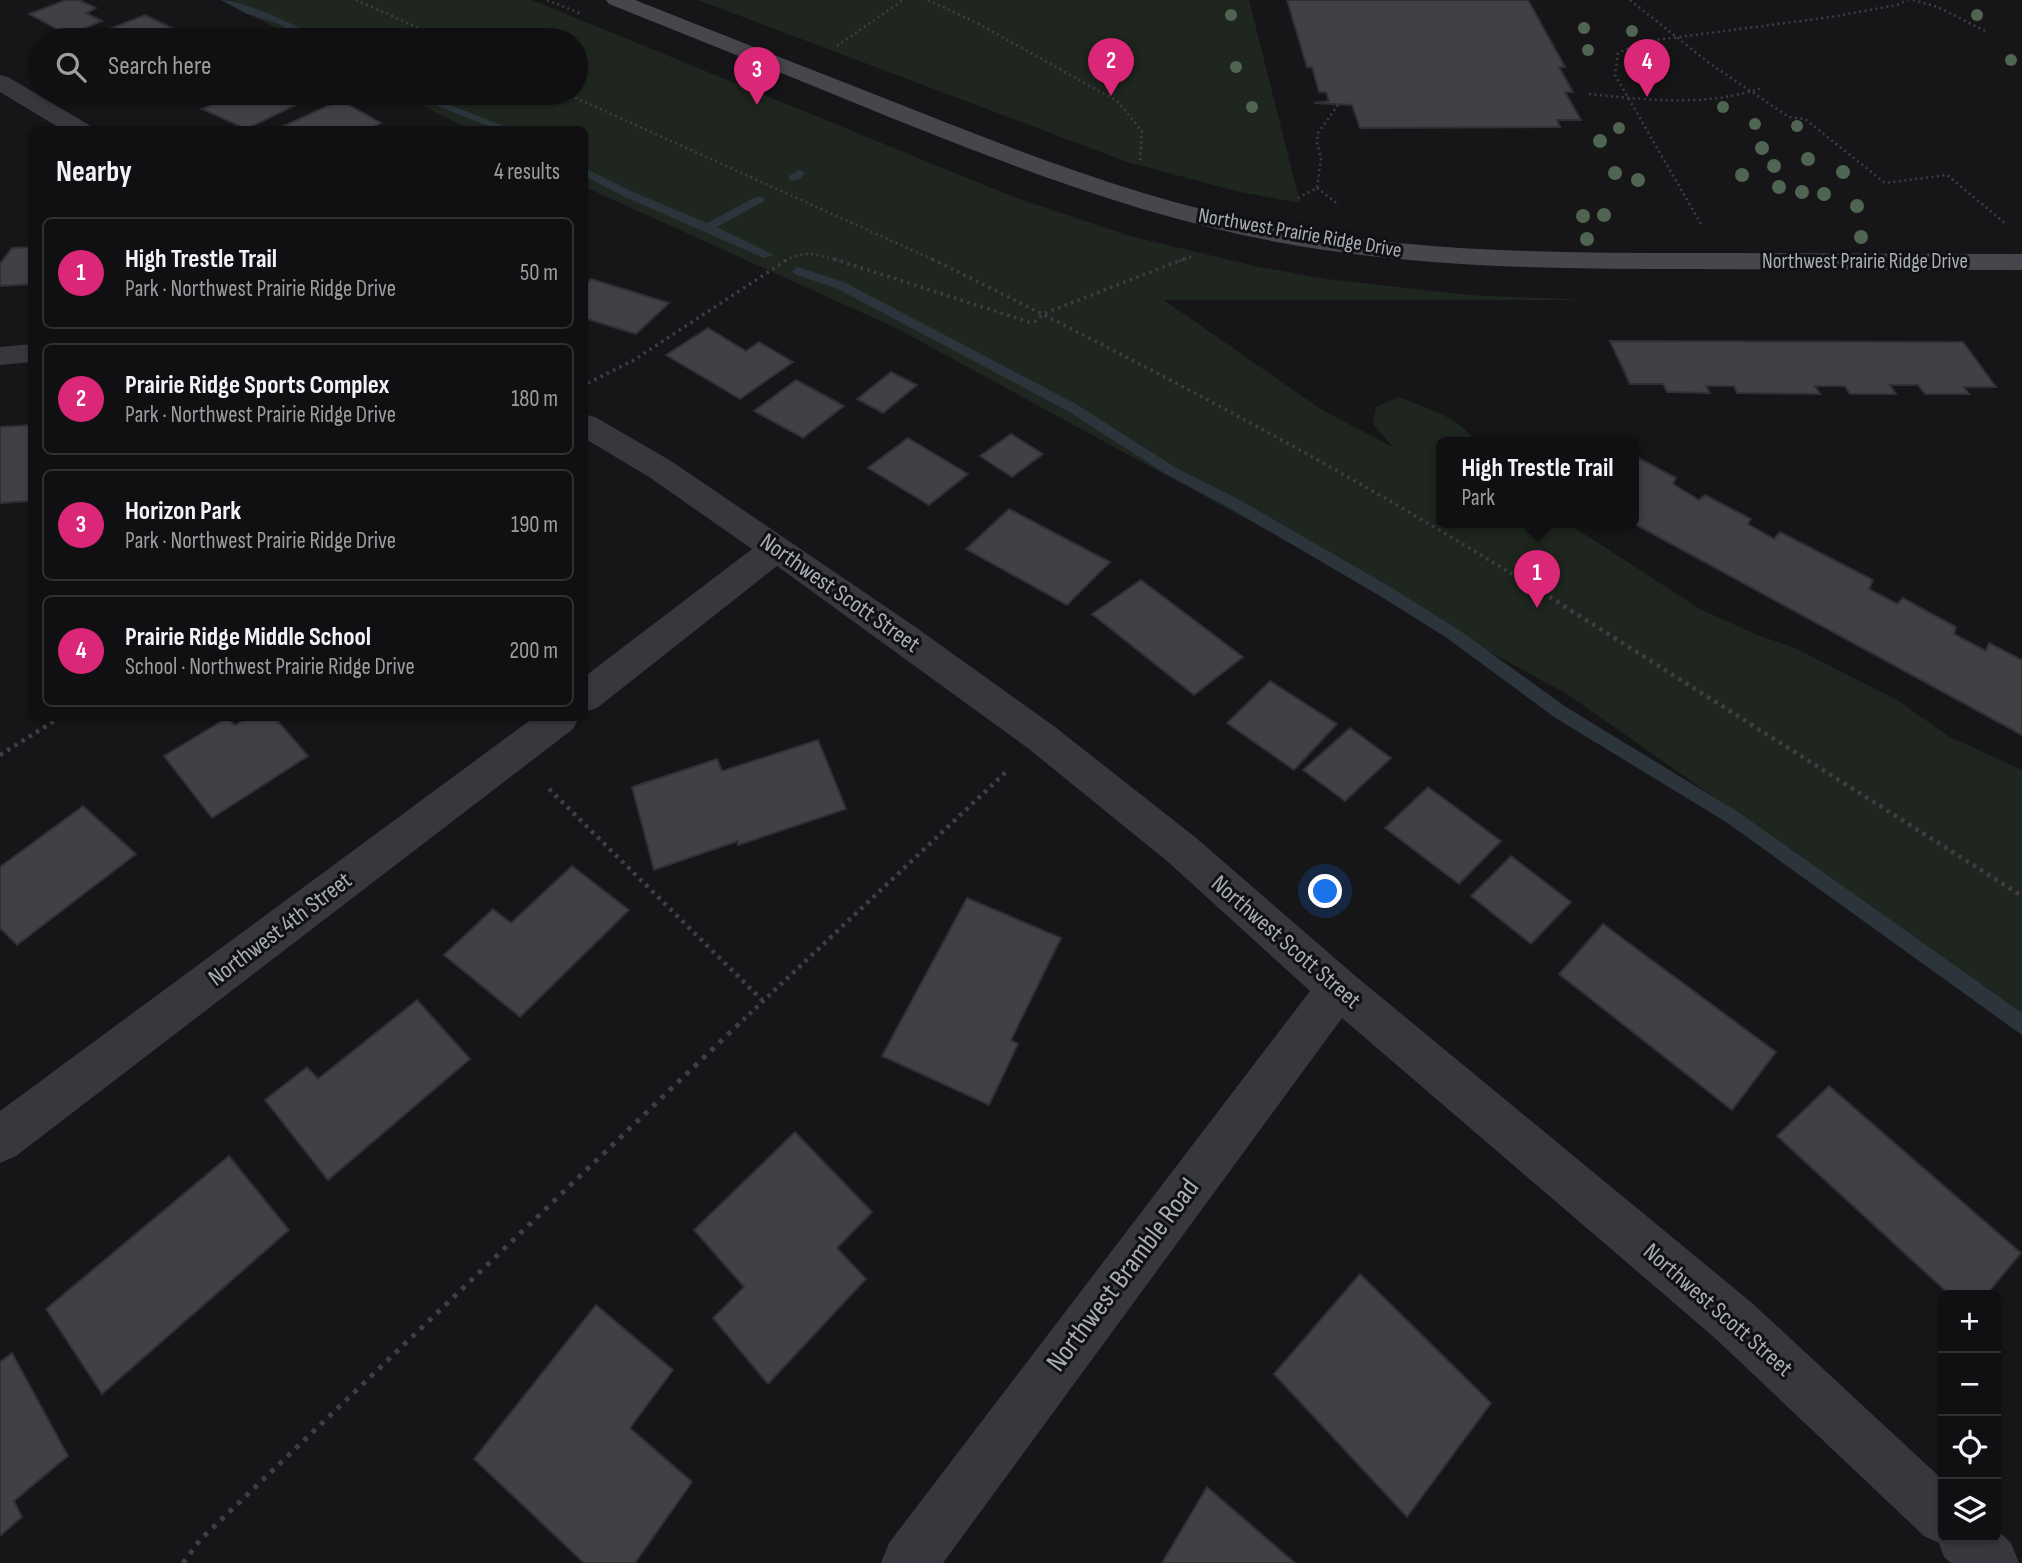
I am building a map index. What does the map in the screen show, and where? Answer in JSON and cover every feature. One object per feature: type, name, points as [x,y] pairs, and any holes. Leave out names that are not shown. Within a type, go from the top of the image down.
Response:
[{"type":"street","name":"Northwest Prairie Ridge Drive","points":[[616,0],[1094,187],[1182,213],[1276,234],[1376,249],[1482,258],[1576,261],[2022,262]]},
{"type":"street","points":[[0,82],[28,99]]},
{"type":"street","points":[[39,105],[74,126]]},
{"type":"street","points":[[0,356],[28,353]]},
{"type":"street","name":"Northwest Scott Street","points":[[588,426],[660,469],[776,548],[1042,738],[1181,849],[1338,988],[1734,1321],[1938,1512]]},
{"type":"street","points":[[588,695],[776,548]]},
{"type":"street","name":"Northwest 4th Street","points":[[0,1140],[556,721]]},
{"type":"street","name":"Northwest Bramble Road","points":[[909,1563],[1338,988]]},
{"type":"street","points":[[1969,1542],[1992,1563]]},
{"type":"path","points":[[356,0],[419,28]]},
{"type":"path","points":[[830,51],[903,0]]},
{"type":"path","points":[[928,0],[979,24],[1117,101],[1142,131],[1139,168]]},
{"type":"path","points":[[1630,0],[1675,38],[1789,117],[1805,119],[1885,183],[1947,176],[2015,231]]},
{"type":"path","points":[[1704,231],[1687,196],[1615,75],[1618,53],[1640,42],[1853,14],[1911,0],[1938,7],[1985,32]]},
{"type":"path","points":[[1589,94],[1679,100],[1753,92],[1762,88]]},
{"type":"path","points":[[588,103],[876,232],[1043,314],[1239,415],[1436,527]]},
{"type":"path","points":[[1296,199],[1317,188],[1321,158],[1317,143],[1318,133],[1321,125],[1338,105]]},
{"type":"path","points":[[588,384],[634,360],[795,255],[808,253],[1018,320],[1036,321],[1043,314],[1203,252]]},
{"type":"path","points":[[1439,528],[2022,896]]},
{"type":"path","points":[[0,755],[54,721]]},
{"type":"path","points":[[183,1563],[200,1540],[510,1247],[762,1000],[1042,738]]},
{"type":"path","points":[[549,789],[762,1000]]},
{"type":"shaded area","points":[[222,0],[532,0],[1016,198],[1130,236],[1259,267],[1327,279],[1469,295],[1589,300],[1164,300],[1322,410],[1393,447],[1373,424],[1376,407],[1399,397],[1441,414],[1461,426],[1472,437],[1436,437],[1436,528],[1575,528],[1700,609],[1757,635],[1793,647],[1899,701],[1948,736],[2022,770],[2022,1013],[1567,694],[896,328],[588,188],[588,126],[462,126],[422,105],[588,105],[588,28],[276,28]]},
{"type":"shaded area","points":[[698,0],[1249,0],[1300,203],[1236,191],[1127,162]]},
{"type":"building","points":[[66,0],[79,0],[96,8],[86,13],[102,21],[85,28],[55,28],[29,14]]},
{"type":"building","points":[[1287,0],[1528,0],[1565,67],[1559,67],[1573,92],[1565,92],[1581,120],[1557,120],[1560,127],[1360,128],[1352,105],[1314,103],[1329,101],[1326,92],[1319,92],[1312,67],[1307,67]]},
{"type":"building","points":[[145,15],[172,28],[112,28]]},
{"type":"building","points":[[210,105],[296,105],[252,126],[239,126],[202,109]]},
{"type":"building","points":[[329,105],[349,105],[381,123],[375,126],[284,126]]},
{"type":"building","points":[[28,247],[28,284],[0,286],[0,264],[12,248]]},
{"type":"building","points":[[591,279],[669,303],[636,334],[588,319],[588,282]]},
{"type":"building","points":[[708,328],[746,351],[759,342],[793,362],[740,399],[666,355]]},
{"type":"building","points":[[1610,341],[1963,342],[1996,387],[1964,387],[1969,394],[1925,394],[1918,385],[1890,385],[1896,394],[1850,394],[1845,386],[1815,386],[1820,394],[1737,393],[1734,386],[1706,386],[1710,393],[1667,392],[1663,384],[1630,384]]},
{"type":"building","points":[[891,372],[917,385],[883,413],[857,399]]},
{"type":"building","points":[[796,380],[844,406],[803,438],[754,411]]},
{"type":"building","points":[[28,425],[28,501],[0,503],[0,427]]},
{"type":"building","points":[[1011,434],[1043,454],[1012,477],[980,456]]},
{"type":"building","points":[[908,438],[968,474],[929,505],[868,468]]},
{"type":"building","points":[[1639,458],[1676,478],[1673,484],[1699,500],[1705,495],[1751,519],[1748,524],[1774,539],[1780,532],[1873,580],[1869,589],[1897,604],[1903,598],[1956,627],[1954,634],[1986,651],[1989,643],[2022,660],[2022,735],[1639,526]]},
{"type":"building","points":[[1009,509],[1110,562],[1067,605],[966,549]]},
{"type":"building","points":[[1141,580],[1243,657],[1194,695],[1092,614]]},
{"type":"building","points":[[1270,681],[1337,724],[1294,770],[1227,723]]},
{"type":"building","points":[[222,721],[230,721],[235,725],[242,721],[278,721],[308,756],[212,818],[164,756]]},
{"type":"building","points":[[1350,728],[1391,758],[1345,801],[1303,770]]},
{"type":"building","points":[[818,740],[846,809],[738,845],[738,841],[654,870],[632,787],[717,759],[722,771]]},
{"type":"building","points":[[1428,787],[1501,841],[1459,884],[1385,828]]},
{"type":"building","points":[[83,806],[136,854],[17,945],[0,928],[0,867]]},
{"type":"building","points":[[1511,856],[1571,902],[1531,944],[1471,896]]},
{"type":"building","points":[[572,866],[629,910],[520,1017],[444,955],[493,909],[511,923]]},
{"type":"building","points":[[967,898],[1061,938],[1011,1040],[1018,1044],[989,1105],[882,1056]]},
{"type":"building","points":[[1603,924],[1776,1052],[1732,1110],[1559,974]]},
{"type":"building","points":[[417,1000],[470,1059],[328,1180],[265,1100],[307,1067],[318,1079]]},
{"type":"building","points":[[1829,1086],[2021,1253],[1990,1290],[1945,1290],[1777,1136]]},
{"type":"building","points":[[795,1132],[872,1212],[837,1248],[866,1279],[768,1384],[713,1318],[744,1287],[694,1230]]},
{"type":"building","points":[[229,1156],[289,1230],[102,1394],[46,1309]]},
{"type":"building","points":[[1360,1274],[1491,1403],[1407,1517],[1274,1374]]},
{"type":"building","points":[[596,1305],[673,1370],[630,1428],[692,1482],[635,1563],[584,1563],[474,1459]]},
{"type":"building","points":[[12,1353],[68,1456],[14,1501],[22,1517],[0,1536],[0,1362]]},
{"type":"building","points":[[1207,1487],[1295,1563],[1162,1563]]},
{"type":"waterway","points":[[226,0],[293,28]]},
{"type":"waterway","points":[[442,105],[498,126]]},
{"type":"waterway","points":[[588,173],[768,255]]},
{"type":"waterway","points":[[793,178],[799,173]]},
{"type":"waterway","points":[[709,226],[725,220],[760,199]]},
{"type":"waterway","points":[[798,271],[840,285],[1071,407],[1171,471],[1233,503],[1386,592],[1453,634],[1560,712],[1732,817],[2022,1025]]},
{"type":"place","name":"Prairie Ridge Sports Complex","points":[[1111,96]]},
{"type":"place","name":"Prairie Ridge Middle School","points":[[1647,97]]},
{"type":"place","name":"Horizon Park","points":[[757,105]]},
{"type":"place","name":"High Trestle Trail","points":[[1537,608]]}]
